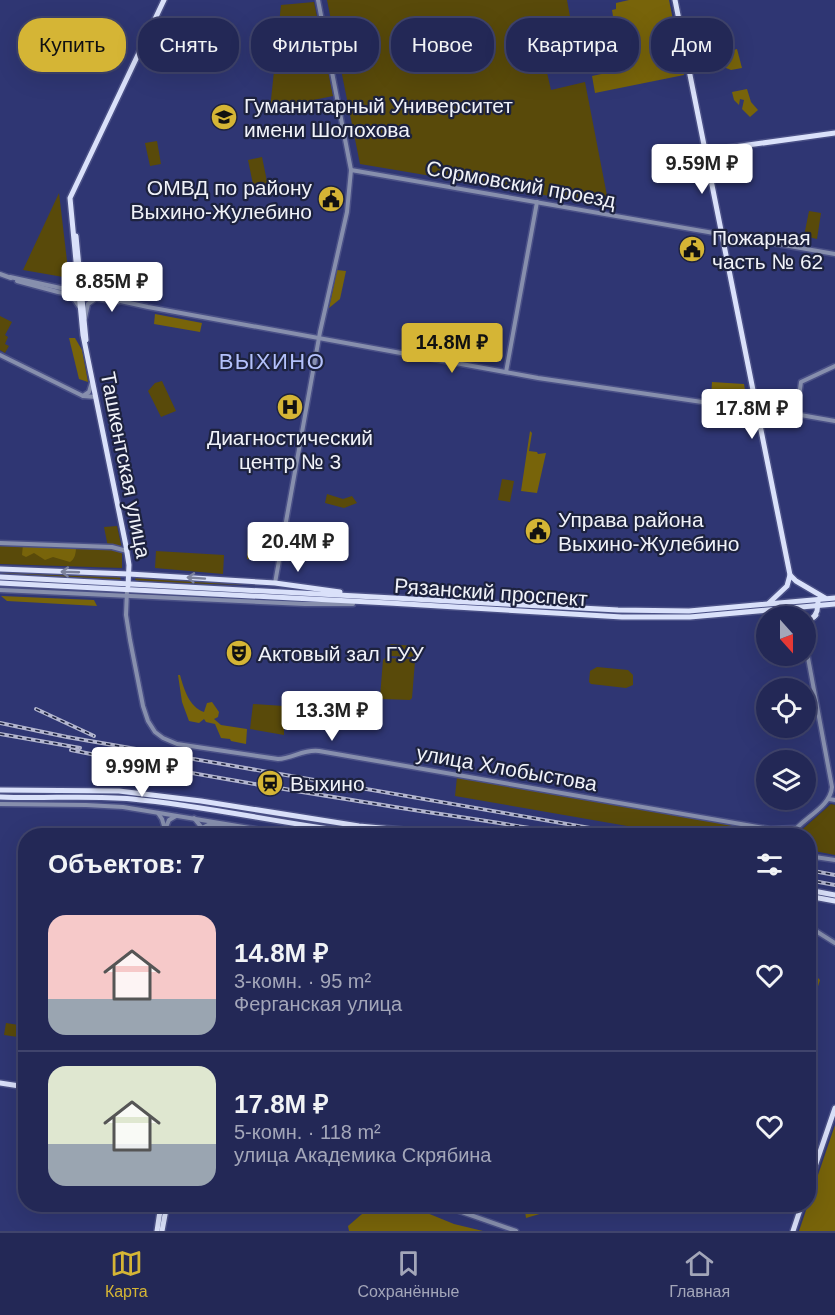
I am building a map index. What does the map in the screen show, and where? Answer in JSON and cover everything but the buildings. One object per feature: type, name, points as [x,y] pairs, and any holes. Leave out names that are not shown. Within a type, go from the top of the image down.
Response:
[{"type":"main road","name":"Ташкентская улица","points":[[86,346],[85,319],[70,198],[164,0]]},
{"type":"main road","points":[[675,0],[790,575],[789,583],[769,606]]},
{"type":"main road","points":[[705,151],[835,133]]},
{"type":"main road","name":"Ташкентская улица","points":[[81,294],[82,330],[127,551],[128,590]]},
{"type":"main road","points":[[0,569],[275,583],[362,596]]},
{"type":"main road","points":[[790,575],[802,585],[812,589],[826,602],[816,615]]},
{"type":"main road","name":"Рязанский проспект","points":[[0,577],[128,590],[362,596],[664,611],[756,607]]},
{"type":"main road","name":"Рязанский проспект","points":[[0,583],[658,618],[756,608]]},
{"type":"main road","points":[[778,606],[783,591],[794,585],[802,585]]},
{"type":"main road","points":[[812,589],[818,602],[816,609]]},
{"type":"main road","name":"Рязанский проспект","points":[[826,602],[835,598]]},
{"type":"main road","name":"Рязанский проспект","points":[[778,606],[818,602],[835,604]]},
{"type":"main road","points":[[0,790],[119,791],[381,828]]},
{"type":"main road","points":[[0,797],[133,799],[321,828]]},
{"type":"main road","points":[[816,891],[835,895]]},
{"type":"main road","points":[[816,898],[835,901]]},
{"type":"main road","points":[[0,1083],[18,1086]]},
{"type":"main road","points":[[816,1164],[835,1108]]},
{"type":"main road","points":[[157,1231],[160,1212]]},
{"type":"main road","points":[[162,1231],[165,1212]]},
{"type":"main road","points":[[794,1231],[800,1212]]},
{"type":"street","points":[[275,583],[319,338],[345,224],[351,170],[318,0]]},
{"type":"street","name":"Сормовский проезд","points":[[351,170],[835,254]]},
{"type":"street","points":[[506,372],[537,202]]},
{"type":"street","points":[[78,271],[96,297]]},
{"type":"street","points":[[58,290],[71,285],[78,271]]},
{"type":"street","points":[[0,274],[58,290],[506,372],[835,421]]},
{"type":"street","points":[[58,290],[73,298],[80,308]]},
{"type":"street","points":[[85,319],[89,303],[96,297]]},
{"type":"street","points":[[0,355],[83,396],[98,407]]},
{"type":"street","points":[[797,411],[801,382],[835,366]]},
{"type":"street","points":[[83,396],[89,392],[93,379]]},
{"type":"street","points":[[83,396],[96,397]]},
{"type":"street","points":[[0,543],[112,547],[127,551]]},
{"type":"street","points":[[0,590],[128,590]]},
{"type":"street","name":"улица Хлобыстова","points":[[128,590],[128,628],[143,706],[155,732],[171,742],[278,759],[310,750],[319,751],[768,828]]},
{"type":"street","points":[[795,828],[829,799],[832,787],[810,666]]},
{"type":"street","points":[[829,799],[835,800]]},
{"type":"street","points":[[0,804],[97,805],[157,812],[251,828]]},
{"type":"street","points":[[157,812],[165,828]]},
{"type":"street","points":[[165,828],[169,820],[177,815]]},
{"type":"street","points":[[193,818],[202,828],[210,824],[234,828]]},
{"type":"street","points":[[816,857],[835,860]]},
{"type":"street","points":[[816,931],[835,944]]},
{"type":"street","points":[[462,1212],[516,1231]]},
{"type":"shaded area","points":[[327,0],[567,0],[570,18],[506,18],[506,72],[547,72],[551,90],[585,82],[609,206],[360,164],[341,72],[379,72],[379,18],[331,18]]},
{"type":"shaded area","points":[[629,0],[669,0],[673,18],[651,18],[651,72],[683,72],[684,75],[595,93],[592,76],[606,72],[639,72],[639,18],[613,18],[612,10],[616,9],[616,3]]},
{"type":"shaded area","points":[[314,2],[317,18],[280,18],[281,5]]},
{"type":"shaded area","points":[[737,49],[742,68],[733,70],[733,50]]},
{"type":"shaded area","points":[[274,72],[328,72],[333,96],[270,109]]},
{"type":"shaded area","points":[[747,89],[751,102],[758,110],[750,117],[742,109],[744,100],[740,99],[739,105],[734,100],[732,92]]},
{"type":"shaded area","points":[[157,141],[161,164],[150,166],[145,143]]},
{"type":"shaded area","points":[[262,157],[269,191],[255,194],[248,160]]},
{"type":"shaded area","points":[[59,193],[69,278],[23,270]]},
{"type":"shaded area","points":[[809,211],[821,213],[817,239],[804,236]]},
{"type":"shaded area","points":[[337,270],[346,271],[340,299],[329,308]]},
{"type":"shaded area","points":[[155,314],[202,323],[200,332],[154,324]]},
{"type":"shaded area","points":[[0,316],[12,322],[5,335],[8,337],[5,344],[9,346],[5,353],[0,350]]},
{"type":"shaded area","points":[[69,338],[75,338],[82,350],[88,382],[79,379]]},
{"type":"shaded area","points":[[162,381],[176,411],[161,417],[148,391],[155,383]]},
{"type":"shaded area","points":[[712,382],[744,384],[747,402],[711,398]]},
{"type":"shaded area","points":[[530,431],[532,433],[529,451],[538,454],[546,453],[537,493],[521,491]]},
{"type":"shaded area","points":[[502,479],[514,481],[510,502],[498,500]]},
{"type":"shaded area","points":[[327,494],[343,499],[352,496],[357,503],[344,508],[325,503]]},
{"type":"shaded area","points":[[117,526],[122,549],[122,568],[0,564],[0,544],[108,547],[104,527]]},
{"type":"shaded area","points":[[249,536],[275,538],[274,561],[247,559]]},
{"type":"shaded area","points":[[23,544],[76,547],[70,562],[53,557],[45,560],[34,553],[26,557],[22,555]]},
{"type":"shaded area","points":[[156,551],[224,555],[223,574],[155,568]]},
{"type":"shaded area","points":[[0,572],[120,577],[121,580],[0,575]]},
{"type":"shaded area","points":[[136,577],[285,586],[137,582]]},
{"type":"shaded area","points":[[1,596],[94,600],[97,606],[7,601]]},
{"type":"shaded area","points":[[391,644],[413,646],[414,655],[412,657],[390,656],[389,646]]},
{"type":"shaded area","points":[[385,658],[415,661],[410,700],[380,697]]},
{"type":"shaded area","points":[[597,667],[628,670],[633,675],[633,685],[626,688],[591,684],[589,682],[590,671]]},
{"type":"shaded area","points":[[178,675],[180,675],[188,697],[199,710],[204,712],[207,703],[212,702],[219,712],[218,717],[214,719],[221,725],[247,729],[246,744],[221,738],[215,724],[206,722],[204,719],[199,723],[189,721],[182,702]]},
{"type":"shaded area","points":[[253,704],[284,706],[284,735],[250,729]]},
{"type":"shaded area","points":[[457,777],[736,826],[735,828],[639,828],[455,796]]},
{"type":"shaded area","points":[[831,804],[835,805],[835,855],[816,851],[816,828],[804,828]]},
{"type":"shaded area","points":[[816,978],[820,980],[816,993]]},
{"type":"shaded area","points":[[6,1023],[18,1025],[18,1037],[4,1035]]},
{"type":"shaded area","points":[[835,1125],[835,1231],[799,1231],[805,1212],[816,1212],[816,1181]]},
{"type":"shaded area","points":[[425,1212],[454,1224],[483,1231],[349,1231],[348,1226],[363,1213]]},
{"type":"shaded area","points":[[525,1212],[546,1212],[526,1218]]},
{"type":"railway","points":[[36,709],[94,736]]},
{"type":"railway","points":[[0,723],[67,737],[590,828]]},
{"type":"railway","points":[[0,734],[80,748]]},
{"type":"railway","points":[[71,750],[246,783],[531,828]]},
{"type":"railway","points":[[816,871],[835,875]]},
{"type":"railway","points":[[816,881],[835,885]]},
{"type":"place","name":"Гуманитарный Университет имени Шолохова","points":[[224,117]]},
{"type":"place","name":"ОМВД по району Выхино-Жулебино","points":[[331,199]]},
{"type":"place","name":"Пожарная часть № 62","points":[[692,249]]},
{"type":"place","name":"Диагностический центр № 3","points":[[290,407]]},
{"type":"place","name":"Управа района Выхино-Жулебино","points":[[538,531]]},
{"type":"place","name":"Актовый зал ГУУ","points":[[239,653]]},
{"type":"place","name":"Выхино","points":[[270,783]]},
{"type":"district","name":"ВЫХИНО","points":[[272,361]]}]
